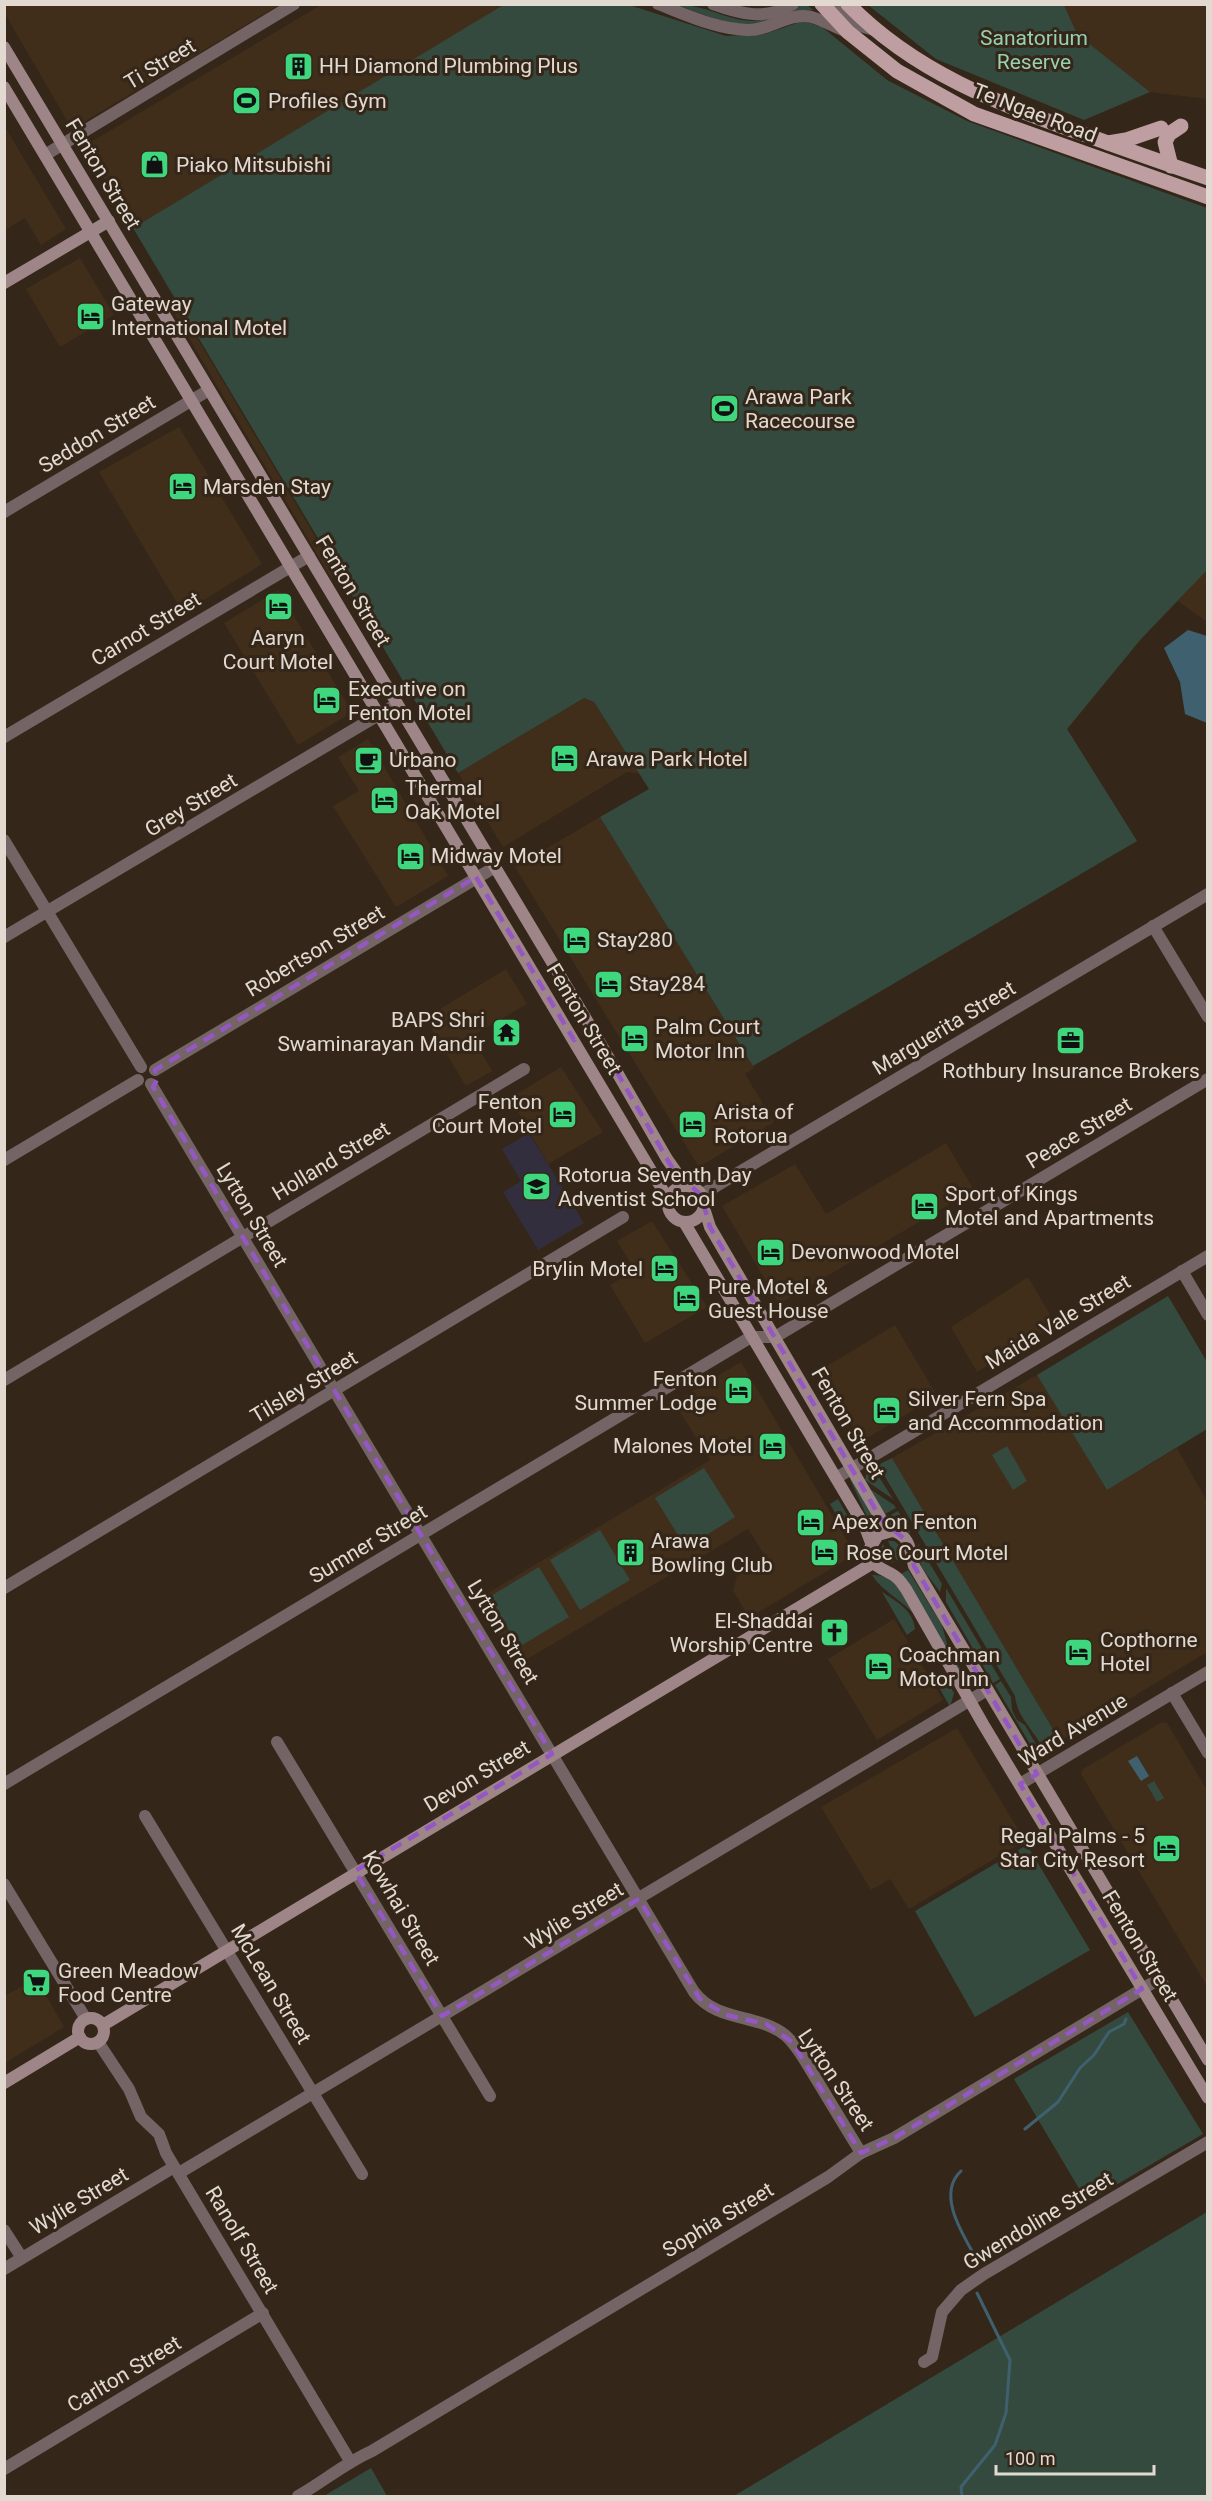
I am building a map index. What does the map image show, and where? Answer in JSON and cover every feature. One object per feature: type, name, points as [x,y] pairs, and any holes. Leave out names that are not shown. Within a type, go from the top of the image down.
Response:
[{"type":"main road","points":[[822,4],[848,33]]},
{"type":"main road","points":[[848,4],[874,30]]},
{"type":"main road","name":"Te Ngae Road","points":[[874,30],[921,64],[956,82],[1046,121],[1208,178]]},
{"type":"main road","name":"Te Ngae Road","points":[[848,33],[906,77],[974,114],[1208,197]]},
{"type":"main road","name":"Fenton Street","points":[[4,47],[592,1029],[674,1171],[686,1186]]},
{"type":"main road","name":"Fenton Street","points":[[4,87],[668,1199]]},
{"type":"main road","points":[[1171,166],[1165,142],[1169,134],[1181,126]]},
{"type":"main road","points":[[1108,143],[1126,140],[1161,128]]},
{"type":"main road","points":[[4,283],[109,220]]},
{"type":"main road","points":[[574,1040],[592,1029]]},
{"type":"main road","points":[[686,1186],[695,1188],[703,1202],[696,1219],[684,1222],[673,1217],[669,1212],[668,1199],[676,1189],[686,1186]]},
{"type":"main road","name":"Fenton Street","points":[[703,1202],[711,1227],[881,1519],[892,1531]]},
{"type":"main road","name":"Fenton Street","points":[[684,1222],[865,1527],[871,1543]]},
{"type":"main road","points":[[892,1531],[905,1538],[911,1553],[908,1562],[901,1569],[887,1572],[873,1563],[870,1554],[871,1543],[881,1533],[892,1531]]},
{"type":"main road","name":"Fenton Street","points":[[911,1553],[914,1566],[1208,2060]]},
{"type":"main road","name":"Devon Street","points":[[103,2025],[356,1871],[873,1563]]},
{"type":"main road","name":"Fenton Street","points":[[887,1572],[896,1577],[906,1589],[970,1701],[1208,2098]]},
{"type":"main road","points":[[95,2018],[103,2025],[104,2035],[98,2042],[90,2044],[80,2037],[80,2025],[86,2019],[95,2018]]},
{"type":"main road","points":[[4,2083],[80,2037]]},
{"type":"street","name":"Ti Street","points":[[45,156],[294,4]]},
{"type":"street","points":[[713,4],[740,14],[763,15],[793,4]]},
{"type":"street","points":[[763,15],[775,4]]},
{"type":"street","name":"Te Ngae Road","points":[[834,4],[854,24],[874,30]]},
{"type":"street","name":"Te Ngae Road","points":[[662,5],[727,29],[768,28],[799,16],[808,16],[848,33]]},
{"type":"street","name":"Seddon Street","points":[[4,512],[209,390]]},
{"type":"street","name":"Carnot Street","points":[[4,737],[309,556]]},
{"type":"street","name":"Grey Street","points":[[4,937],[397,704]]},
{"type":"street","points":[[4,840],[141,1067]]},
{"type":"street","name":"Robertson Street","points":[[155,1070],[495,867]]},
{"type":"street","name":"Marguerita Street","points":[[703,1202],[1208,894]]},
{"type":"street","points":[[1153,926],[1205,1008]]},
{"type":"street","points":[[150,1066],[155,1070],[156,1079],[151,1084],[146,1085],[138,1080],[137,1071],[141,1067],[150,1066]]},
{"type":"street","name":"Holland Street","points":[[4,1380],[524,1069]]},
{"type":"street","name":"Peace Street","points":[[775,1337],[1208,1079]]},
{"type":"street","points":[[4,1160],[138,1080]]},
{"type":"street","name":"Lytton Street","points":[[151,1084],[699,1999],[707,2006],[726,2015],[766,2024],[792,2042],[861,2153]]},
{"type":"street","name":"Tilsley Street","points":[[4,1588],[623,1217]]},
{"type":"street","name":"Maida Vale Street","points":[[836,1479],[1208,1256]]},
{"type":"street","points":[[1182,1271],[1208,1315]]},
{"type":"street","points":[[751,1337],[775,1337]]},
{"type":"street","name":"Sumner Street","points":[[4,1784],[751,1337]]},
{"type":"street","name":"Ward Avenue","points":[[1020,1784],[1208,1672]]},
{"type":"street","name":"Wylie Street","points":[[4,2269],[314,2093],[987,1690]]},
{"type":"street","points":[[1172,1693],[1208,1753]]},
{"type":"street","name":"Kowhai Street","points":[[277,1742],[490,2096]]},
{"type":"street","name":"McLean Street","points":[[145,1816],[362,2174]]},
{"type":"street","points":[[4,1884],[86,2019]]},
{"type":"street","name":"Sophia Street","points":[[298,2496],[323,2482],[350,2461],[372,2451],[828,2177],[861,2153],[894,2138],[1159,1979]]},
{"type":"street","name":"Ranolf Street","points":[[98,2042],[131,2094],[141,2117],[159,2134],[177,2170],[350,2461]]},
{"type":"street","name":"Gwendoline Street","points":[[924,2362],[932,2357],[942,2312],[961,2290],[978,2277],[1208,2142]]},
{"type":"street","points":[[4,2230],[21,2259]]},
{"type":"street","name":"Carlton Street","points":[[4,2469],[263,2313]]},
{"type":"highlighted area","points":[[476,877],[574,1040],[592,1029],[674,1171],[701,1195],[710,1227],[881,1519],[909,1543],[914,1566],[1037,1774],[1020,1784],[1142,1989],[894,2138],[861,2153],[792,2042],[766,2024],[726,2015],[700,1999],[639,1899],[442,2016],[355,1871],[552,1754],[153,1087],[158,1078],[155,1070]]},
{"type":"shaded area","points":[[4,5],[279,5],[72,129],[5,14]]},
{"type":"shaded area","points":[[321,5],[505,5],[133,228],[84,146]]},
{"type":"shaded area","points":[[1064,5],[1207,5],[1207,99],[1150,92],[1077,34]]},
{"type":"shaded area","points":[[5,127],[66,229],[41,245],[25,218],[5,230]]},
{"type":"shaded area","points":[[80,258],[114,315],[60,347],[26,289]]},
{"type":"shaded area","points":[[177,304],[338,575],[332,579],[171,308]]},
{"type":"shaded area","points":[[179,427],[262,564],[183,613],[99,472]]},
{"type":"shaded area","points":[[1207,568],[1207,622],[1178,601]]},
{"type":"shaded area","points":[[278,590],[348,705],[346,716],[298,745],[224,623]]},
{"type":"shaded area","points":[[584,698],[594,702],[640,774],[627,772],[503,847],[458,773]]},
{"type":"shaded area","points":[[368,739],[448,876],[396,907],[333,806],[359,791],[338,757]]},
{"type":"shaded area","points":[[600,817],[753,1066],[754,1068],[745,1074],[774,1122],[699,1167],[515,867]]},
{"type":"shaded area","points":[[506,969],[527,1004],[472,1036],[492,1071],[466,1086],[425,1018]]},
{"type":"shaded area","points":[[561,1067],[603,1132],[548,1164],[510,1098]]},
{"type":"shaded area","name":"Rotorua Seventh Day Adventist School","points":[[529,1133],[584,1223],[538,1250],[503,1192],[521,1181],[502,1149]]},
{"type":"shaded area","points":[[946,1143],[974,1190],[779,1304],[722,1206],[795,1164],[826,1214]]},
{"type":"shaded area","points":[[652,1221],[707,1307],[645,1343],[610,1285],[635,1270],[617,1241]]},
{"type":"shaded area","points":[[1028,1277],[1056,1325],[977,1372],[951,1327]]},
{"type":"shaded area","points":[[895,1325],[937,1396],[862,1441],[819,1371]]},
{"type":"shaded area","points":[[741,1362],[855,1554],[749,1618],[733,1590],[737,1576],[766,1557],[748,1529],[517,1665],[478,1599],[710,1460],[674,1402]]},
{"type":"shaded area","points":[[1037,1375],[1107,1490],[1177,1448],[1207,1501],[1207,1652],[1060,1741],[892,1458]]},
{"type":"shaded area","points":[[894,1619],[943,1700],[877,1740],[828,1659]]},
{"type":"shaded area","points":[[1162,1722],[1167,1723],[1207,1790],[1207,1986],[1081,1774],[1083,1769]]},
{"type":"shaded area","points":[[957,1728],[1025,1841],[909,1909],[890,1879],[871,1890],[821,1807]]},
{"type":"shaded area","points":[[36,1978],[64,2027],[5,2063],[5,1996]]},
{"type":"green space","name":"Arawa Park Racecourse","points":[[505,4],[629,5],[726,36],[765,34],[803,21],[822,27],[887,80],[967,121],[1207,208],[1207,570],[1141,639],[1067,729],[1137,841],[753,1066],[600,817],[649,789],[594,702],[584,698],[458,773],[133,228]]},
{"type":"green space","points":[[677,5],[697,7],[734,18],[754,21],[807,5],[813,10],[797,13],[773,24],[750,26],[724,21]]},
{"type":"green space","name":"Sanatorium Reserve","points":[[868,5],[1064,5],[1077,34],[1150,92],[1084,120],[936,59]]},
{"type":"green space","points":[[1168,1296],[1207,1362],[1207,1429],[1107,1490],[1037,1375]]},
{"type":"green space","points":[[1007,1446],[1027,1481],[1013,1490],[992,1455]]},
{"type":"green space","points":[[892,1458],[1060,1741],[1050,1748],[1042,1746],[1022,1716],[1015,1696],[878,1465]]},
{"type":"green space","points":[[872,1466],[893,1499],[865,1480],[867,1471]]},
{"type":"green space","points":[[704,1468],[735,1517],[686,1548],[655,1498]]},
{"type":"green space","points":[[851,1475],[877,1518],[870,1523],[849,1477]]},
{"type":"green space","points":[[867,1487],[894,1505],[896,1508],[883,1515]]},
{"type":"green space","points":[[838,1499],[851,1522],[843,1526],[830,1504]]},
{"type":"green space","points":[[898,1511],[910,1532],[909,1533],[885,1518]]},
{"type":"green space","points":[[600,1530],[630,1580],[580,1610],[550,1560]]},
{"type":"green space","points":[[888,1541],[896,1542],[901,1548],[902,1553],[897,1561]]},
{"type":"green space","points":[[883,1544],[894,1562],[886,1562],[881,1557],[879,1552]]},
{"type":"green space","points":[[918,1544],[942,1584],[940,1592],[921,1564]]},
{"type":"green space","points":[[539,1567],[569,1617],[519,1647],[489,1597]]},
{"type":"green space","points":[[908,1570],[942,1625],[948,1647],[968,1683],[966,1684],[901,1574]]},
{"type":"green space","points":[[872,1575],[887,1578],[893,1582],[913,1613],[881,1586]]},
{"type":"green space","points":[[946,1588],[1000,1679],[993,1683],[946,1602]]},
{"type":"green space","points":[[882,1592],[903,1607],[914,1622],[915,1629],[907,1635]]},
{"type":"green space","points":[[943,1675],[954,1693],[950,1707],[935,1680]]},
{"type":"green space","points":[[1001,1681],[1011,1697],[1012,1710],[1017,1720],[1025,1725],[1041,1753],[1030,1744],[995,1685]]},
{"type":"green space","points":[[1154,1781],[1164,1798],[1157,1802],[1147,1785]]},
{"type":"green space","points":[[1027,1845],[1090,1950],[975,2017],[915,1911]]},
{"type":"green space","points":[[1128,2012],[1203,2134],[1087,2202],[1014,2079]]},
{"type":"green space","points":[[1207,2212],[1207,2496],[734,2496]]},
{"type":"green space","points":[[371,2468],[387,2496],[324,2496]]},
{"type":"water","points":[[1188,630],[1207,636],[1207,723],[1185,714],[1180,682],[1164,648]]},
{"type":"water","points":[[1137,1756],[1149,1776],[1141,1781],[1128,1761]]},
{"type":"waterway","points":[[1025,2129],[1058,2102],[1080,2068],[1094,2055],[1109,2032],[1124,2024],[1126,2019]]},
{"type":"waterway","points":[[961,2171],[954,2180],[951,2203],[959,2226],[976,2258]]},
{"type":"waterway","points":[[962,2496],[961,2487],[995,2445],[1006,2413],[1010,2360],[977,2293]]},
{"type":"place","name":"HH Diamond Plumbing Plus","points":[[298,66]]},
{"type":"place","name":"Profiles Gym","points":[[247,101]]},
{"type":"place","name":"Piako Mitsubishi","points":[[155,165]]},
{"type":"place","name":"Gateway International Motel","points":[[90,316]]},
{"type":"place","name":"Arawa Park Racecourse","points":[[724,409]]},
{"type":"place","name":"Marsden Stay","points":[[182,487]]},
{"type":"place","name":"Aaryn Court Motel","points":[[278,607]]},
{"type":"place","name":"Executive on Fenton Motel","points":[[327,701]]},
{"type":"place","name":"Arawa Park Hotel","points":[[565,759]]},
{"type":"place","name":"Urbano","points":[[368,760]]},
{"type":"place","name":"Thermal Oak Motel","points":[[384,800]]},
{"type":"place","name":"Midway Motel","points":[[410,856]]},
{"type":"place","name":"Stay280","points":[[576,940]]},
{"type":"place","name":"Stay284","points":[[608,984]]},
{"type":"place","name":"BAPS Shri Swaminarayan Mandir","points":[[506,1032]]},
{"type":"place","name":"Palm Court Motor Inn","points":[[634,1039]]},
{"type":"place","name":"Rothbury Insurance Brokers","points":[[1071,1040]]},
{"type":"place","name":"Fenton Court Motel","points":[[563,1114]]},
{"type":"place","name":"Arista of Rotorua","points":[[693,1124]]},
{"type":"place","name":"Rotorua Seventh Day Adventist School","points":[[537,1187]]},
{"type":"place","name":"Sport of Kings Motel and Apartments","points":[[924,1206]]},
{"type":"place","name":"Devonwood Motel","points":[[770,1252]]},
{"type":"place","name":"Brylin Motel","points":[[664,1269]]},
{"type":"place","name":"Pure Motel & Guest House","points":[[687,1299]]},
{"type":"place","name":"Fenton Summer Lodge","points":[[738,1391]]},
{"type":"place","name":"Silver Fern Spa and Accommodation","points":[[887,1411]]},
{"type":"place","name":"Malones Motel","points":[[773,1446]]},
{"type":"place","name":"Apex on Fenton","points":[[811,1522]]},
{"type":"place","name":"Arawa Bowling Club","points":[[630,1553]]},
{"type":"place","name":"Rose Court Motel","points":[[825,1553]]},
{"type":"place","name":"El-Shaddai Worship Centre","points":[[834,1633]]},
{"type":"place","name":"Copthorne Hotel","points":[[1079,1652]]},
{"type":"place","name":"Coachman Motor Inn","points":[[878,1667]]},
{"type":"place","name":"Regal Palms - 5 Star City Resort","points":[[1166,1848]]},
{"type":"place","name":"Green Meadow Food Centre","points":[[37,1983]]}]
